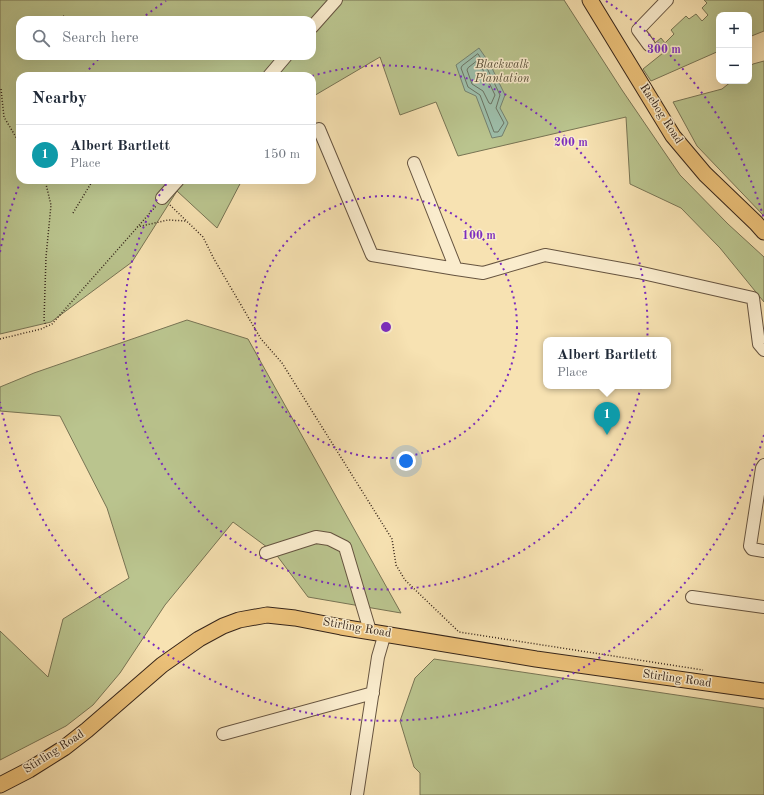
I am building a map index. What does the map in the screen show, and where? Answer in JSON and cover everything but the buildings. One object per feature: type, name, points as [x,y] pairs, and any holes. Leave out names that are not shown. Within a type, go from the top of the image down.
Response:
[{"type":"main road","name":"Raebog Road","points":[[590,0],[673,136],[705,174],[756,222],[764,232]]},
{"type":"main road","name":"Stirling Road","points":[[0,785],[29,770],[64,748],[162,665],[199,639],[223,626],[239,620],[267,615],[295,618],[536,659],[764,691]]},
{"type":"street","points":[[316,22],[336,0]]},
{"type":"street","points":[[648,45],[638,30],[660,2]]},
{"type":"street","points":[[272,72],[283,60]]},
{"type":"street","points":[[319,129],[372,255],[483,273],[545,255],[638,272],[753,298],[759,344],[764,350]]},
{"type":"street","points":[[414,163],[456,269]]},
{"type":"street","points":[[162,198],[174,184]]},
{"type":"street","points":[[764,465],[762,468],[750,546],[752,549],[764,551]]},
{"type":"street","points":[[266,553],[316,537],[329,539],[345,547],[370,631]]},
{"type":"street","points":[[692,597],[764,607]]},
{"type":"street","points":[[357,795],[378,657],[385,633]]},
{"type":"street","points":[[223,734],[373,693]]},
{"type":"path","points":[[1,89],[4,117],[16,137]]},
{"type":"path","points":[[46,184],[51,205],[46,257],[44,320],[46,326]]},
{"type":"path","points":[[73,213],[91,184]]},
{"type":"path","points":[[0,339],[41,329],[52,324],[162,198],[203,237],[214,259],[261,339],[282,363],[392,539],[396,565],[405,580],[459,632],[704,670]]},
{"type":"path","points":[[137,228],[168,220],[188,222]]},
{"type":"green space","name":"Blackwalk Plantation","points":[[0,0],[564,0],[622,90],[680,175],[728,224],[764,257],[764,302],[720,248],[681,208],[630,184],[626,117],[458,156],[436,102],[400,115],[380,57],[316,95],[316,72],[16,72],[16,184],[240,184],[217,228],[177,191],[132,262],[51,322],[0,334]]},
{"type":"green space","points":[[704,0],[764,0],[764,31],[752,36],[752,12],[716,12],[716,52],[651,81],[643,69],[663,53],[655,43],[661,38],[665,43],[674,34],[671,30],[686,16],[689,19],[696,14],[702,21],[708,15],[702,8],[707,3]]},
{"type":"green space","points":[[764,61],[764,216],[697,146],[673,102],[722,89],[728,84],[752,84],[753,64]]},
{"type":"green space","points":[[187,320],[248,339],[401,613],[308,597],[275,553],[233,522],[165,605],[120,673],[93,705],[66,726],[0,760],[0,631],[48,677],[63,619],[129,578],[107,508],[60,416],[0,411],[0,387],[34,373]]},
{"type":"green space","points":[[434,659],[764,708],[764,795],[420,795],[420,773],[414,767],[400,721],[415,678]]},
{"type":"water","points":[[479,48],[490,64],[505,95],[500,108],[508,123],[502,136],[492,138],[476,96],[465,91],[456,65]]},
{"type":"place","name":"Albert Bartlett","points":[[607,435]]}]
